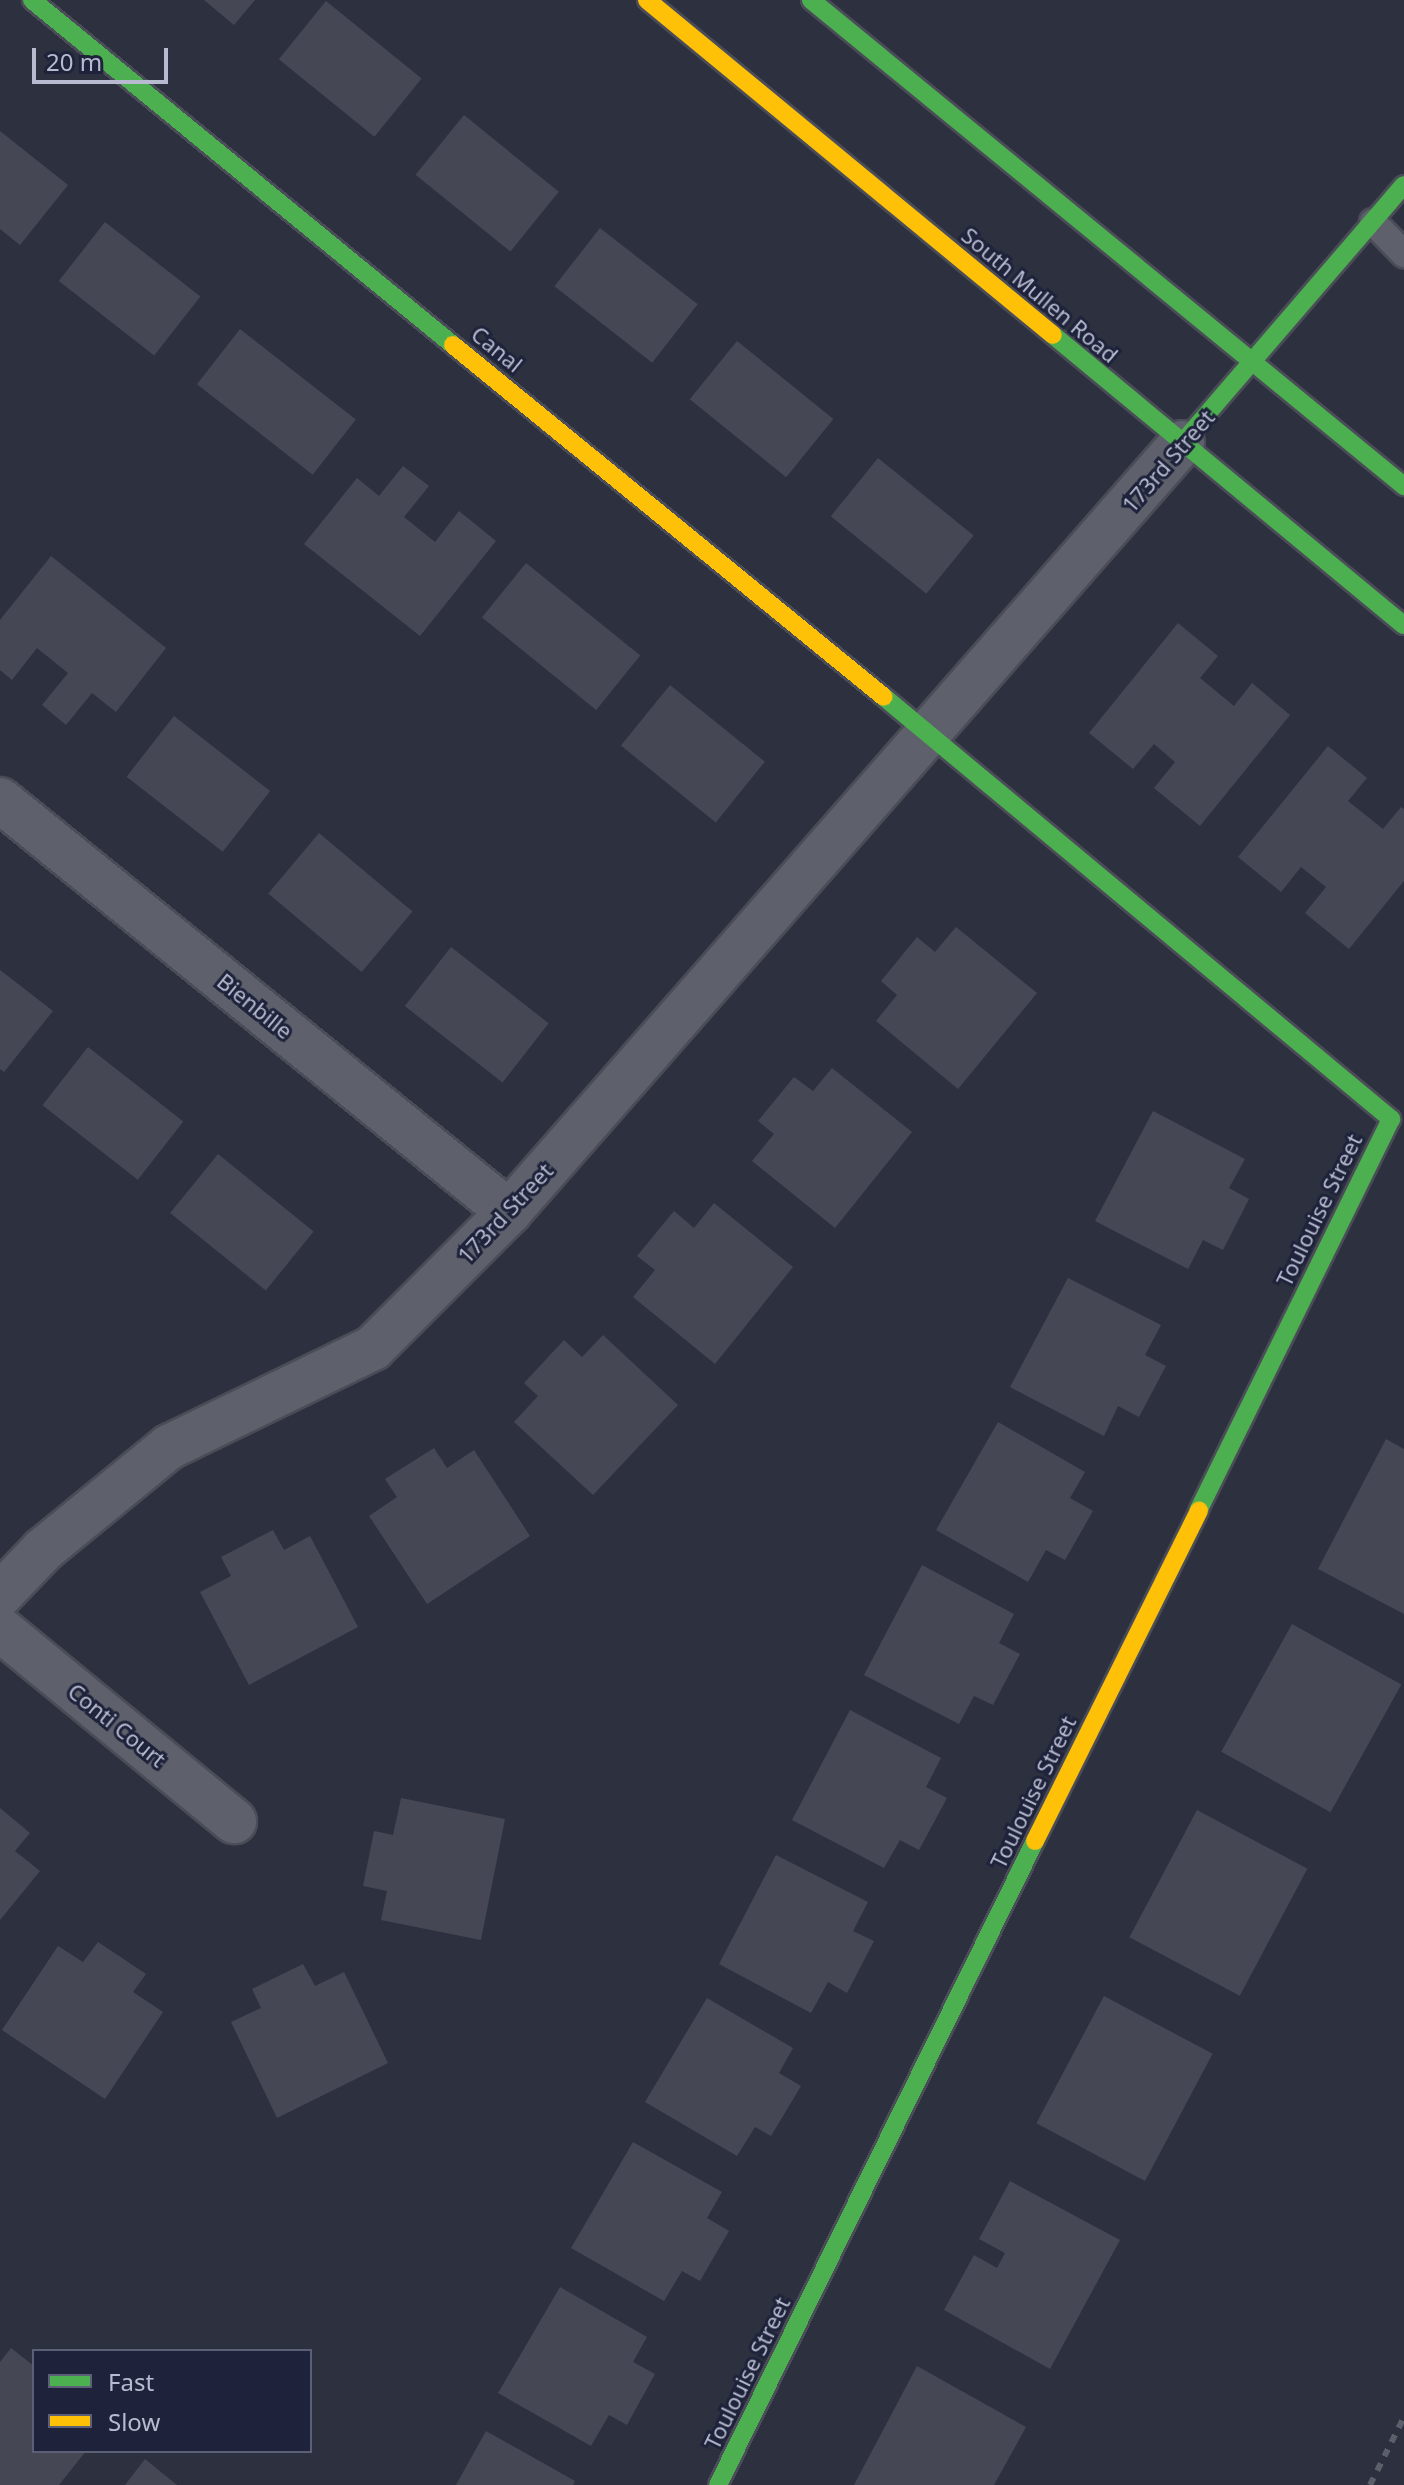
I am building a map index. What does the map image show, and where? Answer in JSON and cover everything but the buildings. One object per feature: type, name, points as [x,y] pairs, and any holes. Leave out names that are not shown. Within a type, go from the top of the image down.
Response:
[{"type":"street","name":"Canal","points":[[32,0],[930,735]]},
{"type":"street","name":"South Mullen Road","points":[[647,0],[1404,625]]},
{"type":"street","points":[[811,0],[1404,486]]},
{"type":"street","name":"173rd Street","points":[[0,1595],[43,1550],[169,1447],[373,1348],[509,1212],[1255,363],[1404,185]]},
{"type":"street","name":"Toulouise Street","points":[[718,2485],[1391,1119],[930,735]]},
{"type":"street","name":"Bienbille","points":[[0,800],[509,1212]]},
{"type":"street","name":"Conti Court","points":[[0,1629],[234,1821]]},
{"type":"lane","points":[[1373,222],[1404,254]]},
{"type":"railway","points":[[1370,2485],[1404,2417]]},
{"type":"traffic: fast","points":[[32,0],[453,345]]},
{"type":"traffic: fast","points":[[811,0],[1404,486]]},
{"type":"traffic: fast","points":[[1182,443],[1404,185]]},
{"type":"traffic: fast","points":[[1053,335],[1404,625]]},
{"type":"traffic: fast","points":[[884,697],[1391,1119],[1199,1510]]},
{"type":"traffic: fast","points":[[718,2485],[1035,1841]]},
{"type":"traffic: slow","points":[[647,0],[1053,335]]},
{"type":"traffic: slow","points":[[453,345],[884,697]]},
{"type":"traffic: slow","points":[[1035,1841],[1199,1510]]}]
